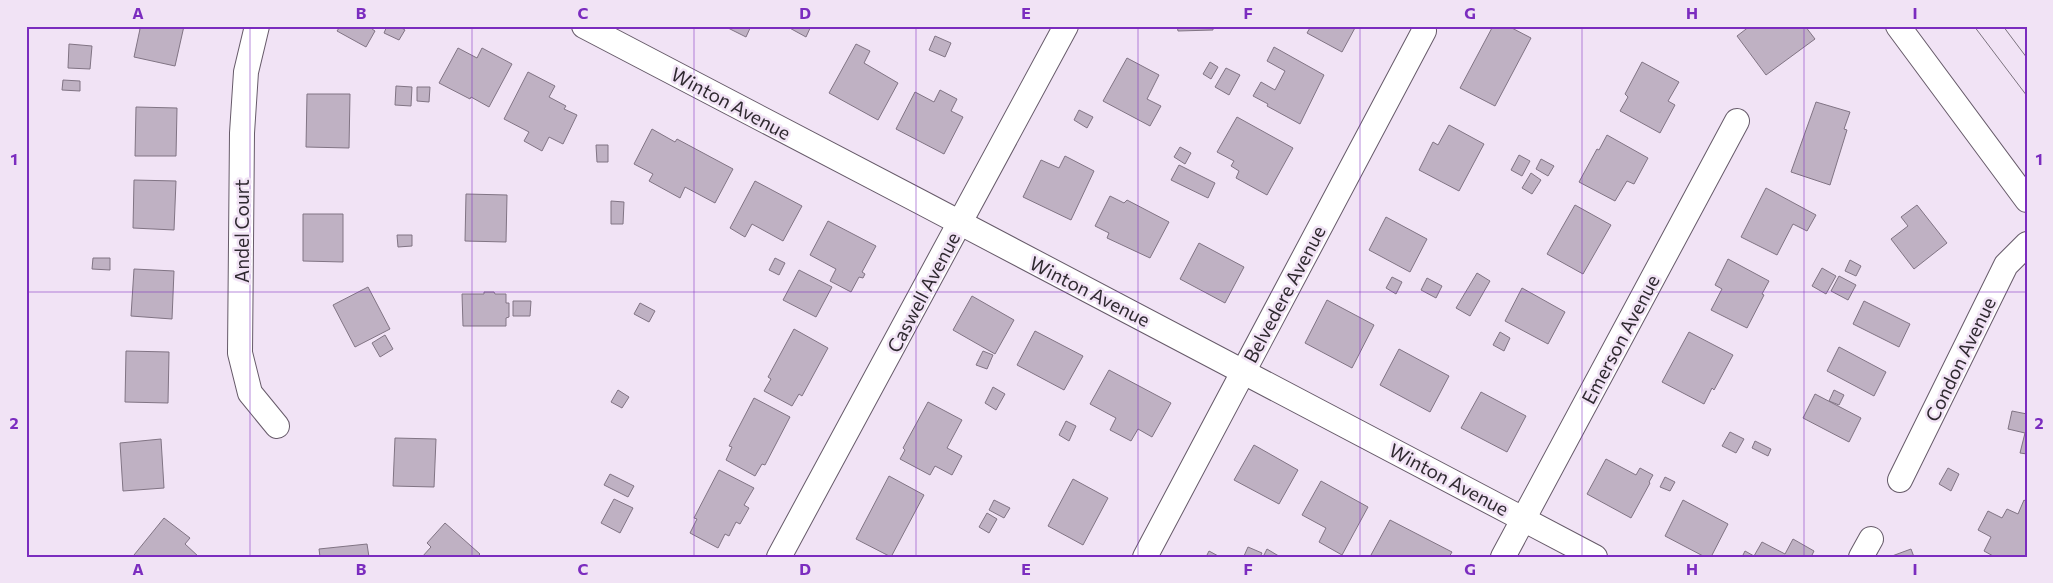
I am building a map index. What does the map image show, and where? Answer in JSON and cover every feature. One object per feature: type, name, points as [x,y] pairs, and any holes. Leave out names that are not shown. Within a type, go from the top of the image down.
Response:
[{"type":"street","name":"Andel Court","points":[[257,26],[246,72],[242,133],[240,353],[250,393],[277,426]]},
{"type":"street","name":"Winton Avenue","points":[[584,26],[959,224],[1244,370],[1595,557]]},
{"type":"street","name":"Caswell Avenue","points":[[779,557],[1066,26]]},
{"type":"street","points":[[1898,26],[2027,200]]},
{"type":"street","name":"Belvedere Avenue","points":[[1145,557],[1424,31]]},
{"type":"street","name":"Emerson Avenue","points":[[1503,557],[1737,121]]},
{"type":"street","name":"Condon Avenue","points":[[1900,480],[2006,266],[2027,244]]},
{"type":"building","points":[[132,26],[184,26],[175,66],[134,57],[140,29]]},
{"type":"building","points":[[337,26],[373,26],[372,29],[375,31],[366,47],[337,31],[339,28]]},
{"type":"building","points":[[387,26],[398,26],[405,30],[399,40],[384,33]]},
{"type":"building","points":[[724,26],[751,26],[746,37]]},
{"type":"building","points":[[786,26],[811,26],[806,37]]},
{"type":"building","points":[[1177,26],[1213,26],[1213,30],[1178,31]]},
{"type":"building","points":[[1311,26],[1356,26],[1342,52],[1307,33]]},
{"type":"building","points":[[1493,26],[1508,26],[1531,38],[1495,106],[1460,88]]},
{"type":"building","points":[[1750,26],[1759,26],[1760,28],[1763,26],[1805,26],[1815,39],[1766,75],[1737,36]]},
{"type":"building","points":[[935,36],[951,43],[945,57],[929,50]]},
{"type":"building","points":[[69,44],[92,46],[90,69],[68,68]]},
{"type":"building","points":[[856,44],[870,51],[864,63],[898,83],[878,120],[829,93]]},
{"type":"building","points":[[1274,47],[1324,75],[1300,124],[1253,96],[1261,82],[1275,90],[1285,71],[1267,61]]},
{"type":"building","points":[[458,48],[477,58],[482,48],[512,64],[489,107],[439,83]]},
{"type":"building","points":[[1127,58],[1159,75],[1147,99],[1161,106],[1150,126],[1103,101]]},
{"type":"building","points":[[1210,62],[1218,67],[1211,79],[1203,74]]},
{"type":"building","points":[[1642,62],[1679,82],[1668,101],[1675,105],[1660,133],[1620,111],[1628,97],[1625,94]]},
{"type":"building","points":[[1226,68],[1240,75],[1229,95],[1215,87]]},
{"type":"building","points":[[528,72],[555,86],[549,97],[566,106],[564,109],[577,115],[563,144],[549,137],[542,151],[524,141],[529,132],[504,119]]},
{"type":"building","points":[[63,80],[80,81],[80,91],[62,90]]},
{"type":"building","points":[[396,86],[412,87],[411,106],[395,105]]},
{"type":"building","points":[[417,87],[430,87],[429,102],[417,101]]},
{"type":"building","points":[[940,90],[957,99],[951,111],[963,117],[944,154],[896,129],[915,92],[934,102]]},
{"type":"building","points":[[307,94],[350,94],[349,148],[306,147]]},
{"type":"building","points":[[1816,102],[1850,112],[1844,129],[1847,130],[1830,185],[1791,172]]},
{"type":"building","points":[[136,107],[177,108],[176,156],[135,156]]},
{"type":"building","points":[[1079,110],[1093,117],[1087,128],[1074,120]]},
{"type":"building","points":[[1237,117],[1293,148],[1267,195],[1236,178],[1239,171],[1231,166],[1234,161],[1217,152]]},
{"type":"building","points":[[1449,125],[1484,144],[1459,191],[1419,170],[1433,142],[1438,145]]},
{"type":"building","points":[[652,129],[675,142],[677,139],[733,169],[715,203],[685,187],[680,198],[649,181],[653,174],[634,164]]},
{"type":"building","points":[[1607,135],[1648,158],[1634,184],[1627,181],[1615,201],[1579,182]]},
{"type":"building","points":[[596,145],[608,145],[608,162],[597,162]]},
{"type":"building","points":[[1180,147],[1191,153],[1185,164],[1174,157]]},
{"type":"building","points":[[1519,155],[1530,161],[1522,176],[1511,170]]},
{"type":"building","points":[[1065,156],[1094,171],[1071,220],[1023,197],[1041,160],[1059,168]]},
{"type":"building","points":[[1541,159],[1554,166],[1548,176],[1536,169]]},
{"type":"building","points":[[1179,165],[1215,183],[1208,198],[1171,180]]},
{"type":"building","points":[[1531,173],[1541,180],[1532,194],[1522,188]]},
{"type":"building","points":[[134,180],[176,181],[174,230],[133,228]]},
{"type":"building","points":[[755,181],[802,206],[783,241],[752,224],[745,237],[730,228]]},
{"type":"building","points":[[1766,188],[1816,215],[1807,231],[1793,224],[1777,255],[1741,237]]},
{"type":"building","points":[[466,194],[507,195],[506,242],[465,241]]},
{"type":"building","points":[[1110,196],[1124,203],[1127,200],[1169,222],[1150,258],[1107,238],[1109,233],[1095,226]]},
{"type":"building","points":[[611,201],[624,202],[623,224],[611,224]]},
{"type":"building","points":[[1575,205],[1611,225],[1583,274],[1547,254]]},
{"type":"building","points":[[1917,205],[1947,243],[1914,269],[1891,239],[1908,226],[1901,217]]},
{"type":"building","points":[[303,214],[343,214],[343,262],[303,261]]},
{"type":"building","points":[[1386,217],[1427,239],[1410,272],[1369,250]]},
{"type":"building","points":[[828,221],[876,246],[862,272],[865,274],[863,278],[859,277],[851,292],[830,281],[836,269],[810,255]]},
{"type":"building","points":[[397,235],[412,235],[412,246],[398,247]]},
{"type":"building","points":[[1199,243],[1244,267],[1225,303],[1180,279]]},
{"type":"building","points":[[93,258],[110,258],[110,270],[92,269]]},
{"type":"building","points":[[775,258],[785,263],[779,275],[769,270]]},
{"type":"building","points":[[1728,259],[1769,281],[1747,328],[1711,310],[1722,289],[1715,285]]},
{"type":"building","points":[[1850,260],[1861,266],[1856,276],[1845,271]]},
{"type":"building","points":[[1822,268],[1836,276],[1826,294],[1812,286]]},
{"type":"building","points":[[134,269],[174,271],[172,319],[131,316]]},
{"type":"building","points":[[799,270],[832,287],[816,317],[783,300]]},
{"type":"building","points":[[1477,273],[1490,281],[1470,316],[1456,308]]},
{"type":"building","points":[[1839,276],[1856,285],[1848,300],[1831,291]]},
{"type":"building","points":[[1392,277],[1402,282],[1396,294],[1386,288]]},
{"type":"building","points":[[1427,278],[1442,286],[1436,298],[1421,290]]},
{"type":"building","points":[[368,287],[390,329],[355,347],[333,305]]},
{"type":"building","points":[[1522,288],[1565,312],[1548,344],[1505,321]]},
{"type":"building","points":[[484,292],[506,294],[506,303],[509,303],[509,317],[506,318],[506,326],[463,326],[462,294],[484,294]]},
{"type":"building","points":[[972,296],[1014,320],[995,354],[953,330]]},
{"type":"building","points":[[1327,300],[1374,325],[1352,368],[1305,343]]},
{"type":"building","points":[[513,301],[531,301],[530,316],[513,316]]},
{"type":"building","points":[[1864,301],[1910,324],[1899,347],[1853,324]]},
{"type":"building","points":[[640,303],[655,311],[649,322],[634,314]]},
{"type":"building","points":[[794,329],[828,348],[802,396],[799,394],[792,406],[764,391],[771,379],[768,377]]},
{"type":"building","points":[[1035,331],[1083,356],[1064,390],[1017,365]]},
{"type":"building","points":[[1500,332],[1510,338],[1504,351],[1493,345]]},
{"type":"building","points":[[1689,332],[1733,355],[1704,404],[1662,382]]},
{"type":"building","points":[[385,335],[393,349],[380,357],[372,343]]},
{"type":"building","points":[[1839,347],[1886,372],[1874,396],[1827,371]]},
{"type":"building","points":[[1399,349],[1449,376],[1430,412],[1380,385]]},
{"type":"building","points":[[126,351],[169,352],[168,403],[125,402]]},
{"type":"building","points":[[983,351],[993,355],[987,369],[976,365]]},
{"type":"building","points":[[1109,370],[1171,403],[1152,437],[1138,429],[1131,441],[1110,430],[1116,418],[1090,404]]},
{"type":"building","points":[[993,387],[1005,394],[996,410],[985,403]]},
{"type":"building","points":[[618,390],[629,397],[622,408],[611,402]]},
{"type":"building","points":[[1834,390],[1844,395],[1839,405],[1829,401]]},
{"type":"building","points":[[1481,392],[1526,416],[1507,452],[1461,428]]},
{"type":"building","points":[[1815,394],[1861,418],[1849,442],[1803,418]]},
{"type":"building","points":[[754,398],[790,417],[765,465],[762,464],[755,476],[726,460],[732,447],[729,446]]},
{"type":"building","points":[[928,402],[962,420],[947,448],[962,456],[952,475],[935,466],[930,475],[900,459],[905,450],[903,448]]},
{"type":"building","points":[[2012,411],[2027,414],[2027,454],[2020,453],[2025,433],[2008,429]]},
{"type":"building","points":[[1066,421],[1076,426],[1069,441],[1059,435]]},
{"type":"building","points":[[1730,432],[1744,439],[1736,453],[1722,446]]},
{"type":"building","points":[[395,438],[436,439],[434,487],[393,486]]},
{"type":"building","points":[[161,439],[164,488],[123,491],[120,443]]},
{"type":"building","points":[[1755,441],[1771,449],[1768,456],[1752,448]]},
{"type":"building","points":[[1254,445],[1298,470],[1279,504],[1234,480]]},
{"type":"building","points":[[1606,459],[1636,475],[1640,468],[1653,475],[1631,518],[1587,494]]},
{"type":"building","points":[[1948,468],[1959,474],[1951,491],[1939,484]]},
{"type":"building","points":[[719,470],[754,488],[744,505],[749,508],[740,524],[736,522],[729,536],[725,534],[718,548],[690,533],[697,519],[694,518]]},
{"type":"building","points":[[610,474],[634,486],[628,497],[604,485]]},
{"type":"building","points":[[889,476],[924,495],[891,557],[856,539]]},
{"type":"building","points":[[1665,477],[1675,482],[1670,491],[1660,487]]},
{"type":"building","points":[[1073,479],[1108,498],[1083,545],[1048,526]]},
{"type":"building","points":[[1321,481],[1368,507],[1342,555],[1319,542],[1326,528],[1302,515]]},
{"type":"building","points":[[614,499],[633,508],[620,533],[601,523]]},
{"type":"building","points":[[994,500],[1010,508],[1004,518],[989,510]]},
{"type":"building","points":[[1683,500],[1728,524],[1711,557],[1705,557],[1665,536]]},
{"type":"building","points":[[2024,500],[2027,502],[2027,557],[1995,557],[1984,551],[1991,537],[1978,530],[1988,511],[2002,518],[2007,509],[2018,514]]},
{"type":"building","points":[[987,513],[997,519],[989,533],[979,527]]},
{"type":"building","points":[[164,518],[190,538],[185,544],[199,557],[136,557],[134,555]]},
{"type":"building","points":[[1390,520],[1452,552],[1449,557],[1375,557],[1371,555]]},
{"type":"building","points":[[445,523],[480,554],[477,557],[422,557],[431,547],[427,543]]},
{"type":"building","points":[[1793,539],[1814,551],[1811,557],[1742,557],[1745,551],[1754,556],[1762,542],[1785,554]]},
{"type":"building","points":[[367,544],[369,557],[320,557],[319,549]]},
{"type":"building","points":[[1248,547],[1262,553],[1260,557],[1244,556]]},
{"type":"building","points":[[1267,549],[1277,555],[1281,557],[1263,557]]},
{"type":"building","points":[[1911,549],[1914,557],[1892,556]]},
{"type":"building","points":[[1209,551],[1220,557],[1206,557]]},
{"type":"tram line","points":[[1974,26],[2027,96]]},
{"type":"tram line","points":[[2003,26],[2027,58]]}]
